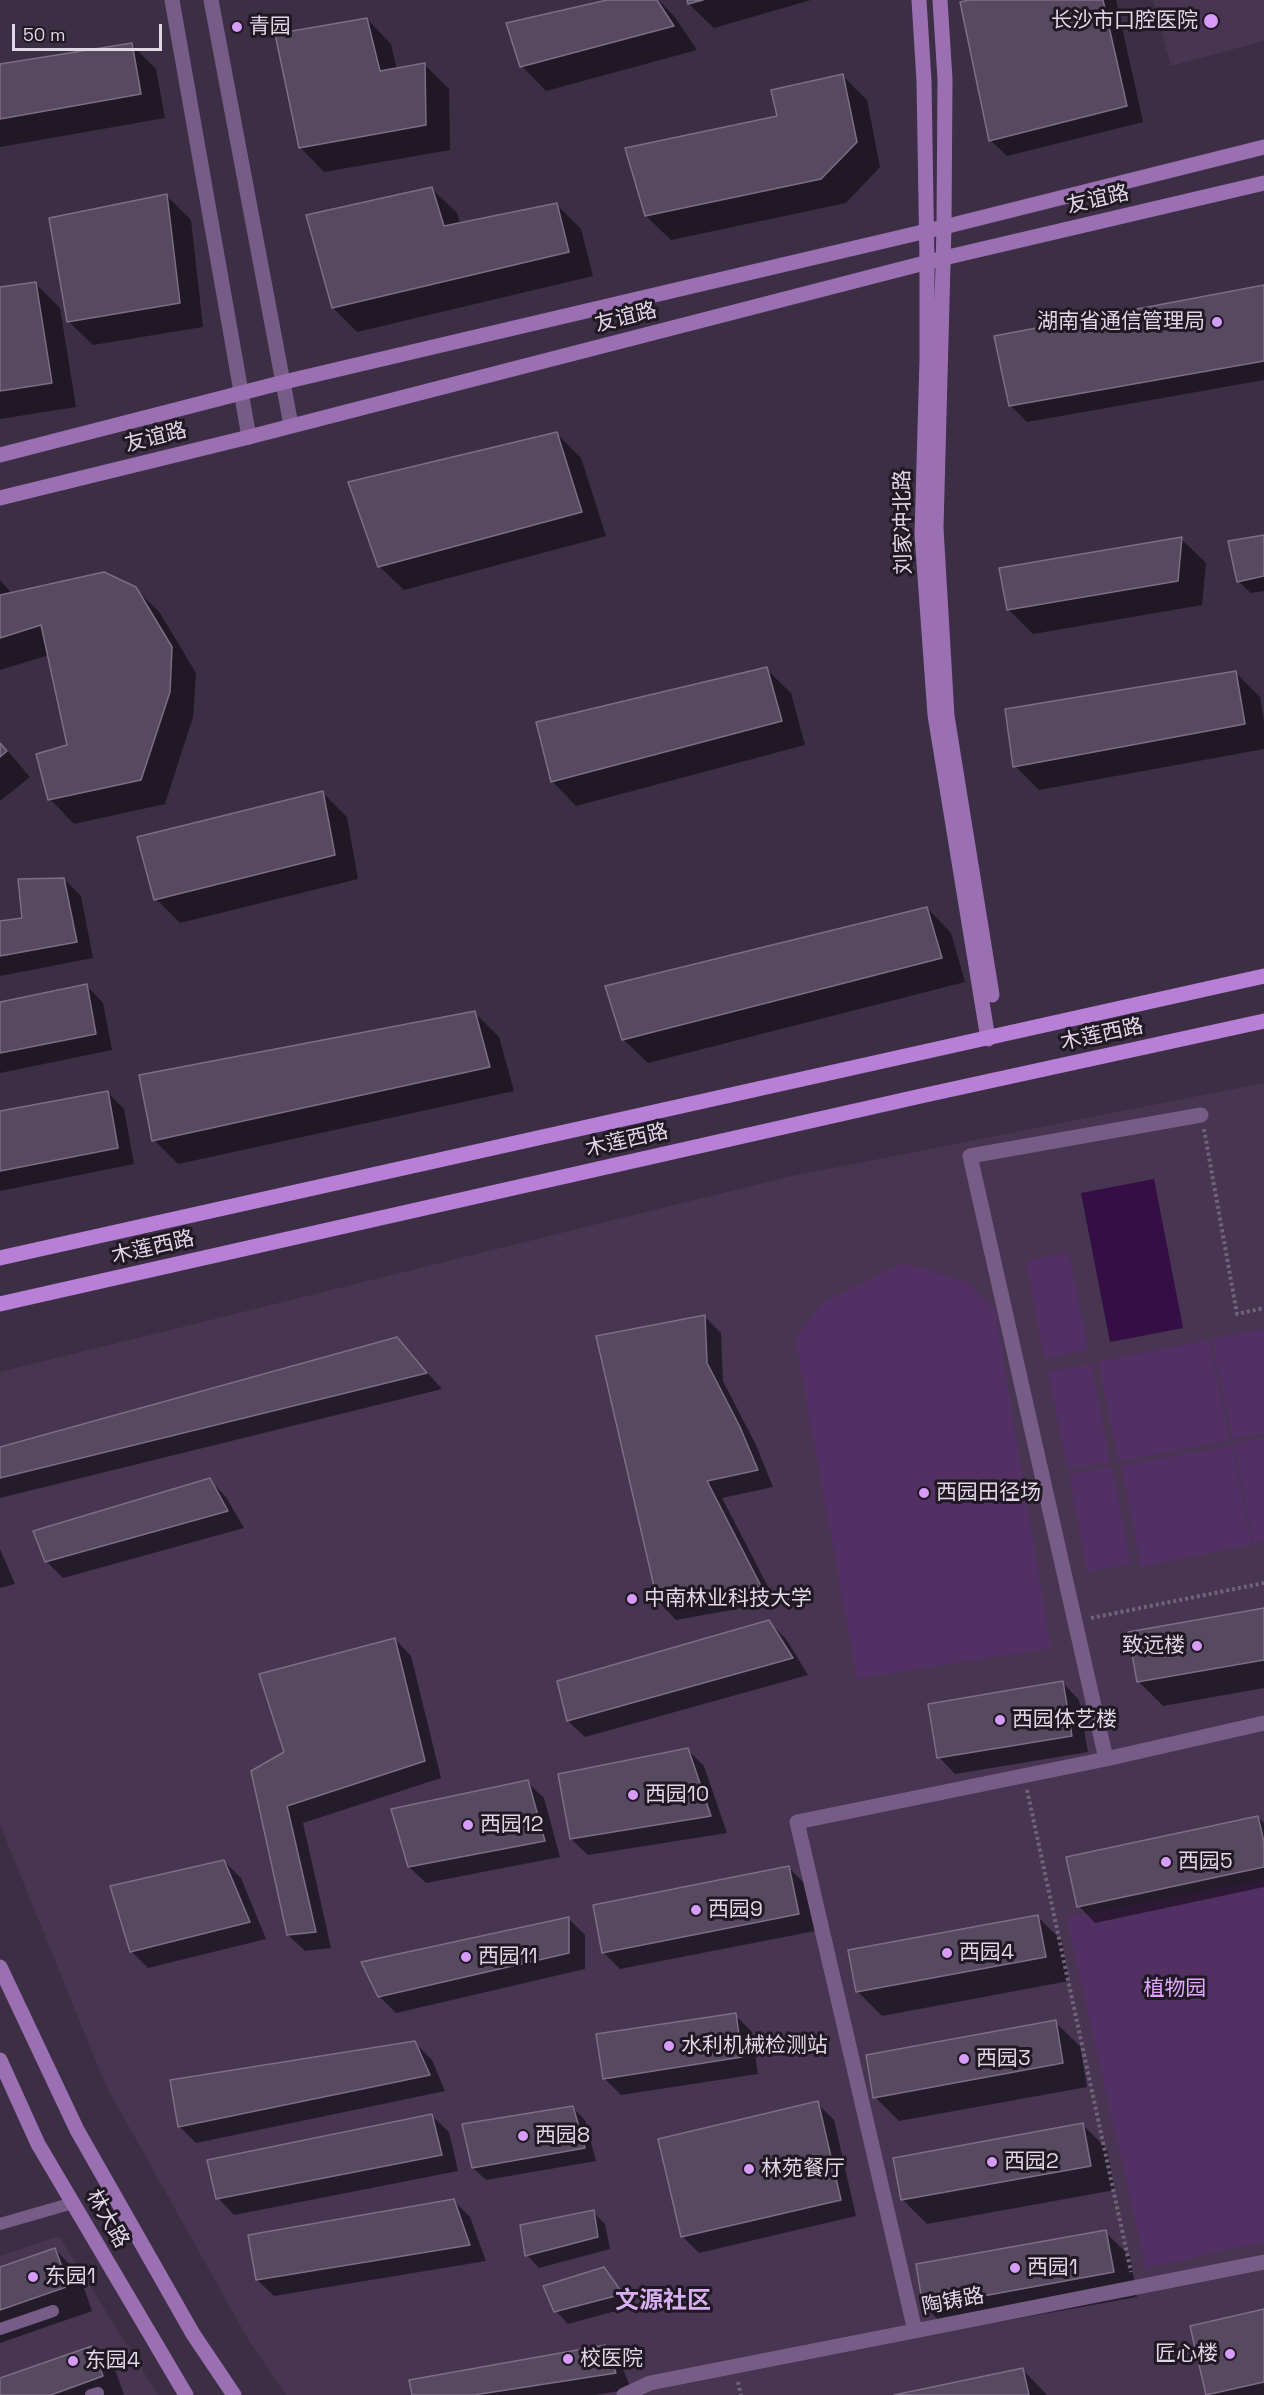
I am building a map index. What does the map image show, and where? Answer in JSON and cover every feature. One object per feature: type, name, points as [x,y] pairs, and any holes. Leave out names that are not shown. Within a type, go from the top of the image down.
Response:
[{"type":"main road","name":"刘家冲北路","points":[[919,0],[924,81],[927,263],[922,535],[935,715],[993,1038]]},
{"type":"main road","name":"刘家冲北路","points":[[940,0],[945,79],[944,258],[936,528],[947,716],[993,1038]]},
{"type":"main road","name":"友谊路","points":[[0,455],[284,382],[944,227],[1264,147]]},
{"type":"main road","name":"友谊路","points":[[0,498],[249,437],[944,258],[1264,183]]},
{"type":"main road","name":"木莲西路","points":[[0,1258],[1264,976]]},
{"type":"main road","name":"木莲西路","points":[[0,1304],[921,1096],[1264,1022]]},
{"type":"main road","points":[[0,1967],[77,2130],[193,2334],[234,2395]]},
{"type":"main road","name":"林大路","points":[[0,2060],[38,2144],[186,2395]]},
{"type":"street","points":[[172,0],[249,437]]},
{"type":"street","points":[[211,0],[291,425]]},
{"type":"street","points":[[1106,1759],[970,1156],[1201,1115]]},
{"type":"street","points":[[915,2331],[796,1822],[1106,1759],[1264,1723]]},
{"type":"street","name":"陶铸路","points":[[624,2395],[650,2383],[1264,2262]]},
{"type":"lane","points":[[0,2224],[73,2202]]},
{"type":"lane","points":[[0,2329],[53,2311]]},
{"type":"path","points":[[1201,1115],[1237,1314],[1264,1308]]},
{"type":"path","points":[[1076,1621],[1264,1583]]},
{"type":"path","points":[[1024,1776],[1135,2288]]},
{"type":"shaded area","name":"长沙市口腔医院","points":[[1153,0],[1264,0],[1264,41],[1171,66]]},
{"type":"shaded area","name":"中南林业科技大学","points":[[1264,1083],[1264,2395],[286,2395],[249,2341],[106,2086],[0,1825],[0,1372],[787,1177]]},
{"type":"shaded area","points":[[1154,1179],[1183,1328],[1110,1342],[1081,1193]]},
{"type":"shaded area","points":[[59,2236],[158,2395],[0,2395],[0,2256]]},
{"type":"green space","points":[[1069,1252],[1088,1350],[1044,1359],[1026,1261]]},
{"type":"green space","name":"西园田径场","points":[[903,1263],[966,1281],[995,1309],[1051,1648],[857,1679],[795,1339],[823,1302]]},
{"type":"green space","points":[[1264,1329],[1264,1433],[1232,1439],[1211,1339]]},
{"type":"green space","points":[[1209,1340],[1230,1440],[1118,1462],[1098,1362]]},
{"type":"green space","points":[[1092,1364],[1110,1462],[1067,1470],[1048,1372]]},
{"type":"green space","points":[[1264,1437],[1264,1541],[1253,1543],[1233,1443]]},
{"type":"green space","points":[[1232,1445],[1252,1545],[1141,1567],[1121,1466]]},
{"type":"green space","points":[[1112,1466],[1131,1564],[1087,1572],[1069,1474]]},
{"type":"green space","name":"植物园","points":[[1264,1880],[1264,2242],[1146,2268],[1066,1917]]},
{"type":"building","points":[[607,0],[657,0],[674,26],[520,67],[506,23]]},
{"type":"building","points":[[687,0],[703,0],[688,4]]},
{"type":"building","points":[[969,0],[1103,0],[1127,106],[989,141],[960,2]]},
{"type":"building","points":[[367,18],[380,71],[425,63],[426,125],[299,148],[275,34]]},
{"type":"building","points":[[132,43],[141,94],[0,119],[0,64]]},
{"type":"building","points":[[843,74],[857,142],[821,179],[645,216],[625,148],[777,116],[771,90]]},
{"type":"building","points":[[432,187],[444,226],[557,203],[569,252],[332,308],[306,215]]},
{"type":"building","points":[[167,194],[180,303],[67,322],[49,218]]},
{"type":"building","points":[[36,282],[52,383],[0,391],[0,287]]},
{"type":"building","points":[[1264,285],[1264,361],[1009,406],[994,336]]},
{"type":"building","points":[[557,432],[582,512],[378,567],[348,482]]},
{"type":"building","points":[[1264,535],[1264,576],[1237,582],[1228,541]]},
{"type":"building","points":[[1182,537],[1178,581],[1007,610],[999,568]]},
{"type":"building","points":[[104,572],[136,587],[172,647],[170,692],[141,780],[48,800],[36,754],[67,745],[41,625],[0,638],[0,595]]},
{"type":"building","points":[[767,667],[782,721],[551,782],[536,722]]},
{"type":"building","points":[[1236,671],[1245,724],[1013,767],[1005,709]]},
{"type":"building","points":[[0,743],[7,751],[0,757]]},
{"type":"building","points":[[323,791],[335,855],[154,900],[137,837]]},
{"type":"building","points":[[64,878],[77,942],[0,956],[0,921],[22,918],[18,879]]},
{"type":"building","points":[[927,907],[942,958],[622,1040],[605,986]]},
{"type":"building","points":[[87,984],[96,1034],[0,1053],[0,1002]]},
{"type":"building","points":[[475,1011],[490,1067],[152,1141],[139,1075]]},
{"type":"building","points":[[108,1091],[118,1148],[0,1171],[0,1111]]},
{"type":"building","points":[[705,1315],[707,1363],[740,1427],[758,1470],[707,1481],[761,1586],[658,1604],[596,1336]]},
{"type":"building","points":[[397,1337],[427,1373],[0,1478],[0,1447]]},
{"type":"building","points":[[210,1478],[228,1511],[45,1562],[33,1531]]},
{"type":"building","name":"致远楼","points":[[1264,1608],[1264,1660],[1137,1682],[1128,1632]]},
{"type":"building","points":[[769,1620],[793,1658],[567,1721],[557,1681]]},
{"type":"building","points":[[395,1638],[425,1761],[287,1806],[316,1932],[287,1935],[251,1771],[284,1752],[259,1674]]},
{"type":"building","name":"西园体艺楼","points":[[1063,1681],[1072,1736],[937,1758],[928,1704]]},
{"type":"building","name":"西园10","points":[[688,1748],[711,1816],[570,1839],[558,1774]]},
{"type":"building","name":"西园12","points":[[528,1780],[545,1841],[408,1867],[391,1809]]},
{"type":"building","name":"西园5","points":[[1258,1816],[1264,1842],[1264,1867],[1077,1907],[1066,1857]]},
{"type":"building","points":[[224,1860],[250,1922],[130,1952],[110,1886]]},
{"type":"building","name":"西园9","points":[[789,1866],[799,1914],[602,1953],[593,1905]]},
{"type":"building","name":"西园4","points":[[1038,1915],[1046,1957],[856,1992],[848,1950]]},
{"type":"building","name":"西园11","points":[[569,1917],[569,1953],[378,1997],[361,1962]]},
{"type":"building","name":"水利机械检测站","points":[[736,2013],[742,2057],[603,2079],[596,2034]]},
{"type":"building","name":"西园3","points":[[1056,2020],[1063,2063],[873,2098],[866,2055]]},
{"type":"building","points":[[415,2041],[430,2075],[178,2127],[170,2080]]},
{"type":"building","name":"林苑餐厅","points":[[818,2101],[841,2200],[681,2237],[658,2139]]},
{"type":"building","name":"西园8","points":[[573,2106],[585,2148],[472,2168],[462,2124]]},
{"type":"building","points":[[432,2114],[442,2155],[216,2199],[207,2160]]},
{"type":"building","name":"西园2","points":[[1083,2123],[1091,2166],[901,2200],[893,2158]]},
{"type":"building","points":[[454,2199],[470,2245],[256,2280],[248,2235]]},
{"type":"building","points":[[594,2210],[598,2237],[525,2256],[520,2225]]},
{"type":"building","name":"西园1","points":[[1106,2230],[1114,2272],[923,2307],[916,2264]]},
{"type":"building","name":"东园1","points":[[55,2248],[69,2286],[0,2310],[0,2267]]},
{"type":"building","points":[[604,2267],[623,2294],[554,2312],[543,2286]]},
{"type":"building","name":"匠心楼","points":[[1264,2309],[1264,2382],[1206,2395],[1190,2326]]},
{"type":"building","name":"校医院","points":[[605,2345],[616,2373],[474,2395],[412,2395],[409,2380]]},
{"type":"building","name":"东园4","points":[[92,2346],[103,2376],[51,2395],[0,2395],[0,2378]]},
{"type":"building","points":[[1023,2368],[1029,2395],[894,2395]]},
{"type":"place","name":"长沙市口腔医院","points":[[1211,21]]},
{"type":"place","name":"青园","points":[[237,27]]},
{"type":"place","name":"湖南省通信管理局","points":[[1217,322]]},
{"type":"place","name":"西园田径场","points":[[924,1493]]},
{"type":"place","name":"中南林业科技大学","points":[[632,1599]]},
{"type":"place","name":"致远楼","points":[[1197,1646]]},
{"type":"place","name":"西园体艺楼","points":[[1000,1720]]},
{"type":"place","name":"西园10","points":[[633,1795]]},
{"type":"place","name":"西园12","points":[[468,1825]]},
{"type":"place","name":"西园5","points":[[1166,1862]]},
{"type":"place","name":"西园9","points":[[696,1910]]},
{"type":"place","name":"西园4","points":[[947,1953]]},
{"type":"place","name":"西园11","points":[[466,1957]]},
{"type":"place","name":"水利机械检测站","points":[[669,2046]]},
{"type":"place","name":"西园3","points":[[964,2059]]},
{"type":"place","name":"西园8","points":[[523,2136]]},
{"type":"place","name":"西园2","points":[[992,2162]]},
{"type":"place","name":"林苑餐厅","points":[[749,2169]]},
{"type":"place","name":"西园1","points":[[1015,2268]]},
{"type":"place","name":"东园1","points":[[33,2277]]},
{"type":"place","name":"匠心楼","points":[[1230,2354]]},
{"type":"place","name":"校医院","points":[[568,2359]]},
{"type":"place","name":"东园4","points":[[73,2361]]},
{"type":"district","name":"文源社区","points":[[663,2301]]}]
